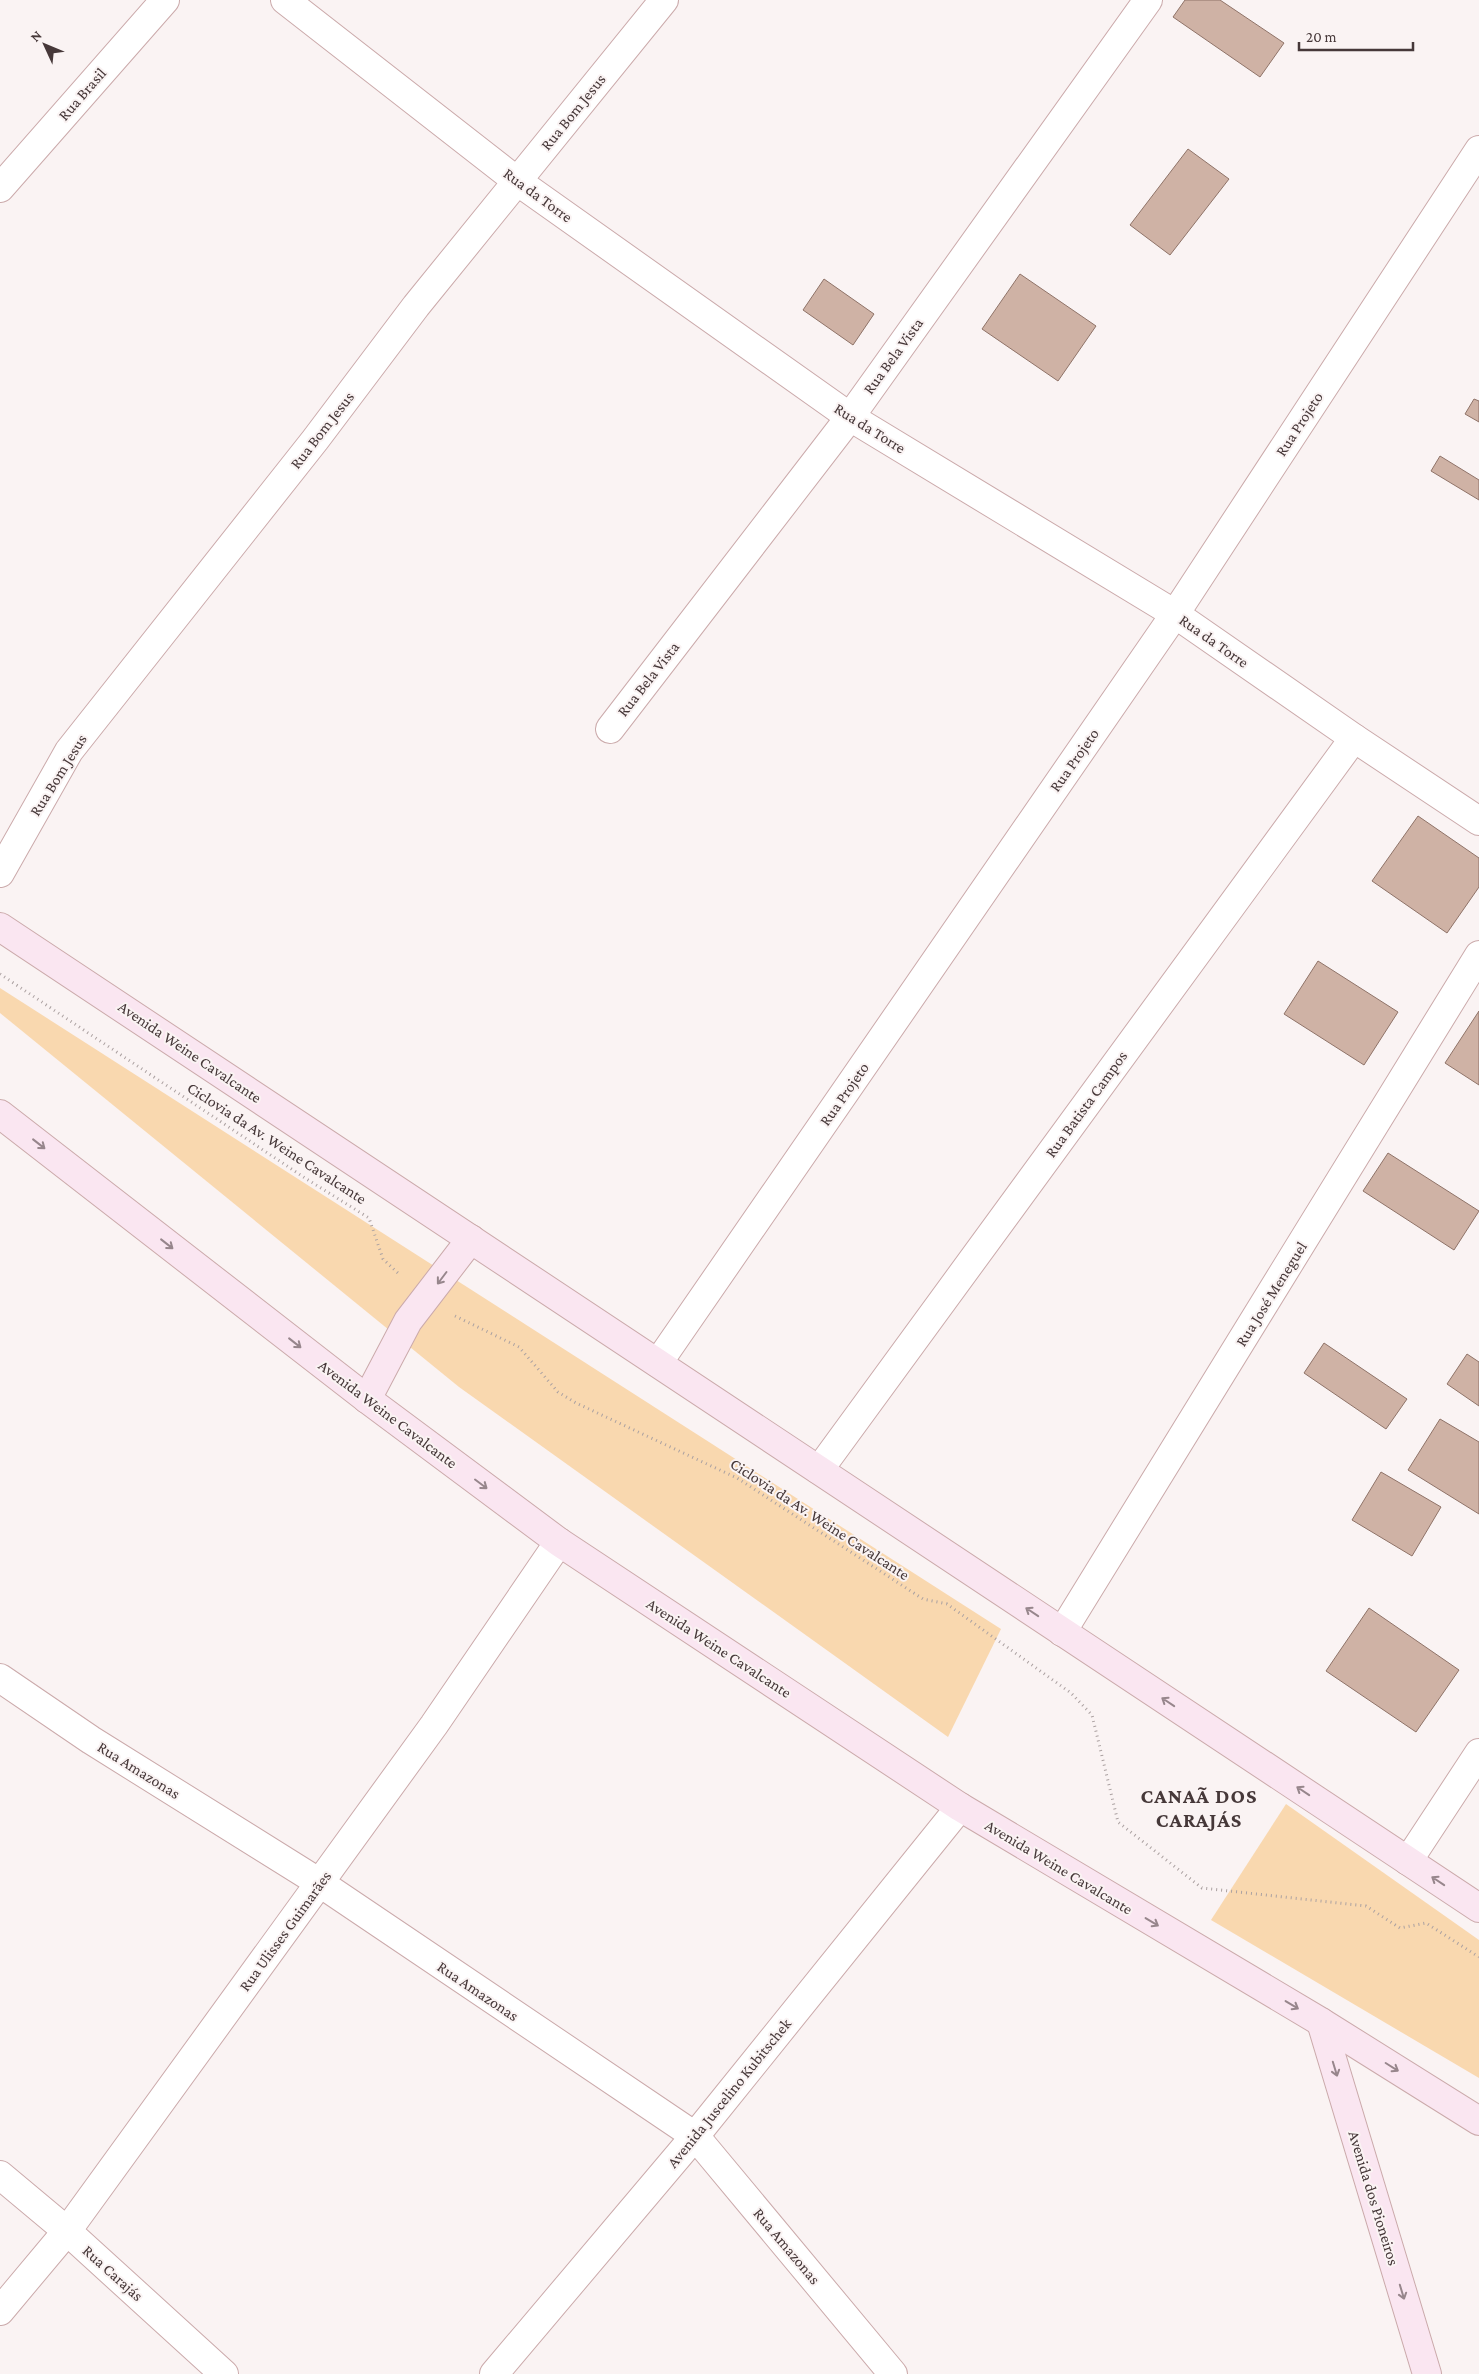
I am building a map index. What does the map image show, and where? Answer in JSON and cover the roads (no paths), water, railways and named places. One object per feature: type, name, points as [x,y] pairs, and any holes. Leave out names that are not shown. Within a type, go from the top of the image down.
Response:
[{"type":"main road","name":"Avenida Weine Cavalcante","points":[[0,926],[1479,1908]]},
{"type":"main road","name":"Avenida Weine Cavalcante","points":[[0,1114],[367,1399],[559,1542],[960,1807],[1322,2022],[1479,2121]]},
{"type":"main road","points":[[367,1399],[408,1321],[471,1239]]},
{"type":"main road","name":"Avenida dos Pioneiros","points":[[1322,2022],[1426,2374]]},
{"type":"street","name":"Rua Brasil","points":[[0,188],[165,0]]},
{"type":"street","name":"Rua da Torre","points":[[285,0],[517,181],[850,417],[1175,614],[1354,738],[1479,821]]},
{"type":"street","name":"Rua Bom Jesus","points":[[0,873],[69,751],[315,440],[416,306],[664,0]]},
{"type":"street","name":"Rua Bela Vista","points":[[610,729],[850,417],[1148,0]]},
{"type":"street","name":"Rua Projeto","points":[[658,1364],[1175,614],[1479,150]]},
{"type":"street","name":"Rua Batista Campos","points":[[819,1470],[1354,738]]},
{"type":"street","name":"Rua José Meneguel","points":[[1062,1632],[1479,955]]},
{"type":"street","name":"Rua Ulisses Guimarães","points":[[0,2311],[68,2232],[434,1726],[559,1542]]},
{"type":"street","name":"Rua Amazonas","points":[[0,1678],[91,1740],[320,1883],[695,2136],[894,2374]]},
{"type":"street","points":[[1408,1861],[1479,1753]]},
{"type":"street","name":"Avenida Juscelino Kubitschek","points":[[494,2374],[695,2136],[960,1807]]},
{"type":"street","name":"Rua Carajás","points":[[0,2175],[68,2232],[224,2374]]},
{"type":"district","name":"CANAÃ DOS CARAJÁS","points":[[1199,1808]]}]
